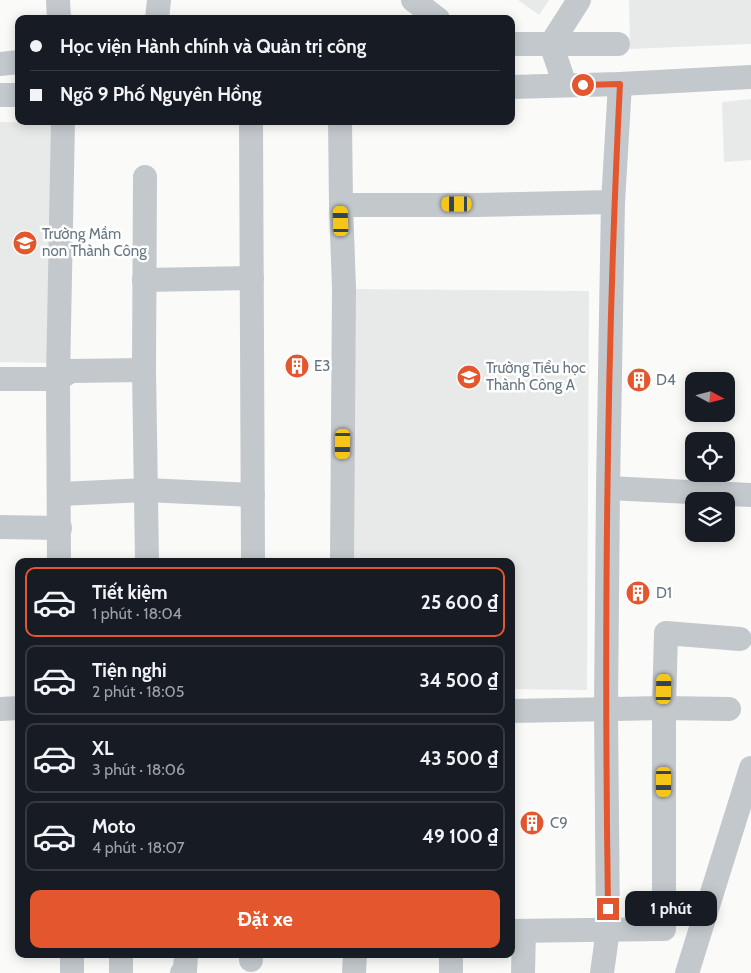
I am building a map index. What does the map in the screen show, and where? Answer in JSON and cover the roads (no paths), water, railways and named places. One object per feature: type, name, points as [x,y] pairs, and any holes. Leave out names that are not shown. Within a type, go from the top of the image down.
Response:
[{"type":"street","points":[[58,0],[59,15]]},
{"type":"street","points":[[158,15],[160,0]]},
{"type":"street","points":[[413,0],[433,15]]},
{"type":"street","points":[[551,44],[579,0]]},
{"type":"street","points":[[515,44],[618,44]]},
{"type":"street","points":[[551,44],[565,85]]},
{"type":"street","points":[[0,64],[15,62]]},
{"type":"street","points":[[515,87],[620,84],[751,77]]},
{"type":"street","points":[[602,973],[608,928],[606,710],[608,488],[613,202],[620,84]]},
{"type":"street","points":[[0,95],[15,95]]},
{"type":"street","points":[[59,558],[58,379],[63,125]]},
{"type":"street","points":[[251,125],[253,558]]},
{"type":"street","points":[[340,125],[344,288],[342,558]]},
{"type":"street","points":[[145,178],[144,370],[146,558]]},
{"type":"street","points":[[341,204],[476,205],[613,202]]},
{"type":"street","points":[[144,280],[252,278]]},
{"type":"street","points":[[0,378],[58,379],[71,371],[144,370]]},
{"type":"street","points":[[608,488],[751,496]]},
{"type":"street","points":[[60,494],[146,490],[253,495]]},
{"type":"street","points":[[0,527],[60,528]]},
{"type":"street","points":[[523,973],[518,931],[608,928],[664,929],[666,633],[740,639]]},
{"type":"street","points":[[0,709],[15,708]]},
{"type":"street","points":[[515,711],[664,708],[729,709]]},
{"type":"street","points":[[687,973],[751,768]]},
{"type":"street","points":[[72,958],[72,973]]},
{"type":"street","points":[[121,958],[121,973]]},
{"type":"street","points":[[182,973],[185,971],[186,958]]},
{"type":"street","points":[[354,973],[355,958]]},
{"type":"street","points":[[451,958],[451,973]]},
{"type":"place","name":"Trường Mầm non Thành Công","points":[[25,243]]},
{"type":"place","name":"E3","points":[[297,366]]},
{"type":"place","name":"Trường Tiểu học Thành Công A","points":[[469,377]]},
{"type":"place","name":"D4","points":[[639,380]]},
{"type":"place","name":"D1","points":[[638,593]]},
{"type":"place","name":"C9","points":[[532,823]]}]
